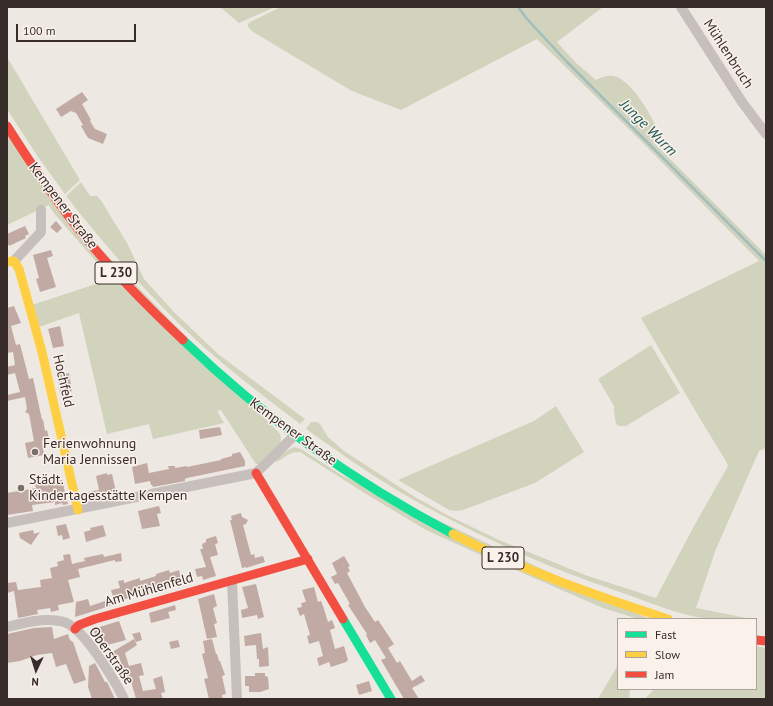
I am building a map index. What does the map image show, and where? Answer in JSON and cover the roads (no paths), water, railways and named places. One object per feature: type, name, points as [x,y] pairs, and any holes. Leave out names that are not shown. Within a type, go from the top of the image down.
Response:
[{"type":"main road","name":"Kempener Straße","points":[[7,126],[52,193],[90,244],[116,273],[200,358],[249,400],[295,436],[395,502],[484,549],[559,582],[665,618]]},
{"type":"main road","name":"Hochfeld","points":[[10,261],[19,269],[42,352],[78,510]]},
{"type":"main road","points":[[256,473],[391,699]]},
{"type":"main road","name":"Am Mühlenfeld","points":[[75,629],[79,625],[95,619],[308,559]]},
{"type":"street","name":"Mühlenbruch","points":[[681,7],[742,102],[766,134]]},
{"type":"street","name":"Hochfeld","points":[[10,261],[41,232],[41,210]]},
{"type":"street","points":[[7,523],[78,510],[256,473],[295,436]]},
{"type":"street","points":[[232,581],[237,699]]},
{"type":"street","name":"Oberstraße","points":[[7,627],[36,621],[58,620],[65,622],[75,629],[88,644],[116,683],[124,699]]},
{"type":"waterway","name":"Junge Wurm","points":[[518,7],[527,19],[567,62],[766,261]]},
{"type":"place","name":"Ferienwohnung Maria Jennissen","points":[[35,452]]},
{"type":"place","name":"Städt. Kindertagesstätte Kempen","points":[[21,488]]}]
